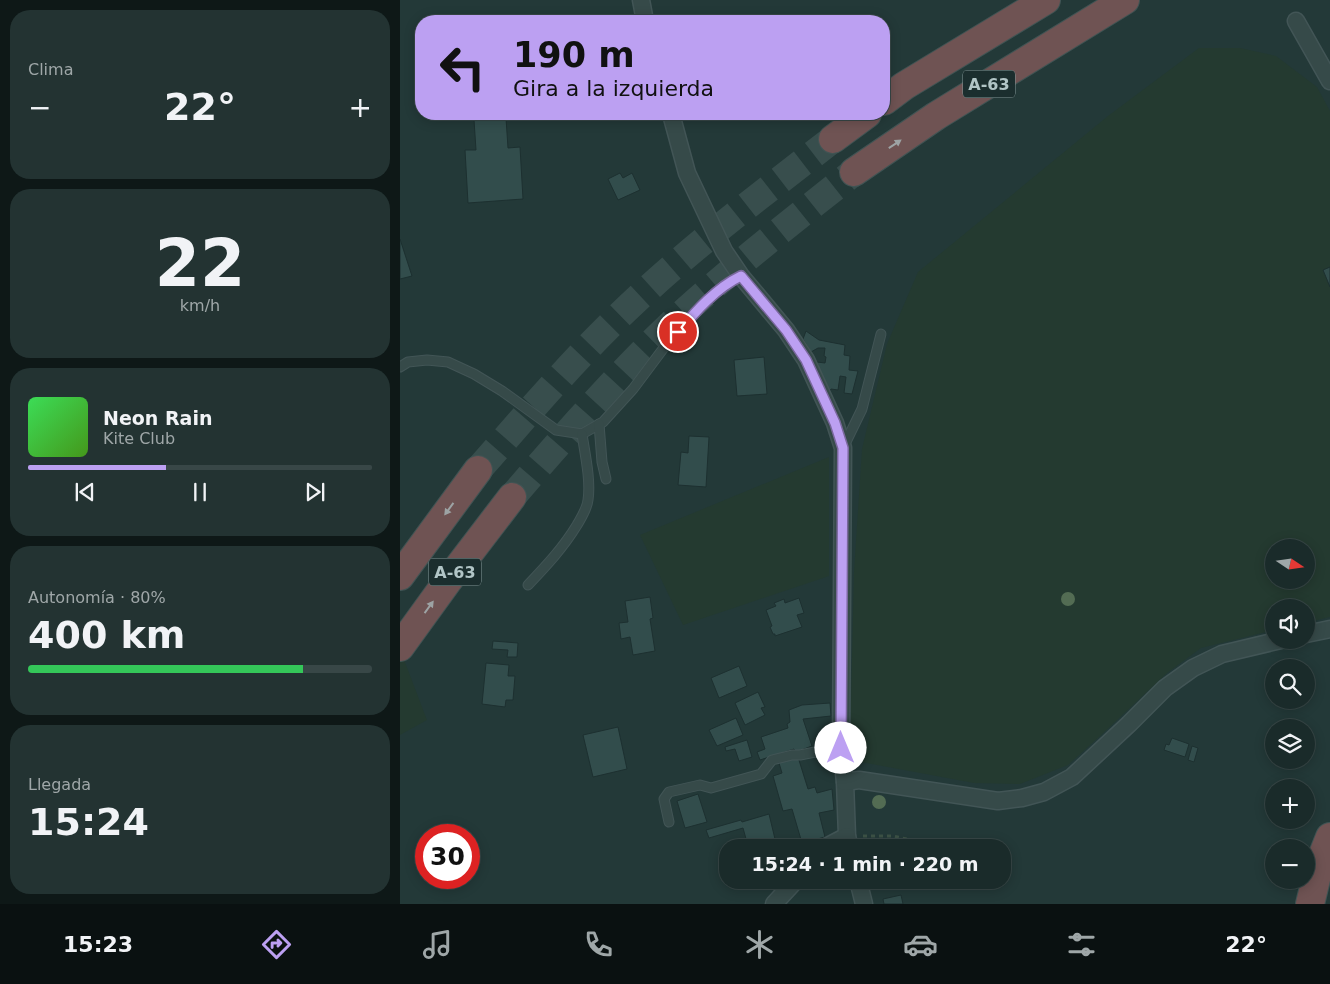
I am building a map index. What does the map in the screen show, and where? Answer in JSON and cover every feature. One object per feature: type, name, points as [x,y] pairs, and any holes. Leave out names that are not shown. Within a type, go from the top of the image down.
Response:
[{"type":"highway","points":[[894,94],[1028,0]]},
{"type":"highway","name":"A-63","points":[[894,94],[1046,0]]},
{"type":"highway","name":"A-63","points":[[854,172],[936,116],[1126,0]]},
{"type":"highway","points":[[1022,64],[1141,0]]},
{"type":"highway","points":[[833,140],[859,120]]},
{"type":"highway","name":"A-63","points":[[400,576],[478,470]]},
{"type":"highway","name":"A-63","points":[[400,647],[512,497]]},
{"type":"highway","points":[[1310,904],[1320,862],[1330,837]]},
{"type":"street","points":[[641,0],[645,15]]},
{"type":"street","points":[[1296,21],[1330,81]]},
{"type":"street","points":[[673,120],[687,173],[724,251],[741,276],[786,330],[806,360],[835,423],[843,448],[841,748],[849,839]]},
{"type":"street","points":[[1315,632],[1330,629]]},
{"type":"street","points":[[845,782],[859,780],[998,801],[1022,798],[1044,792],[1072,777],[1166,688],[1193,668],[1222,654],[1265,644]]},
{"type":"street","points":[[774,904],[788,889]]},
{"type":"street","points":[[860,889],[864,904]]},
{"type":"lane","points":[[400,367],[408,362],[428,360],[448,362],[474,374],[502,391],[556,430],[582,434],[603,422],[633,389],[666,345],[700,308],[728,282],[741,276]]},
{"type":"lane","points":[[843,448],[862,409],[881,334]]},
{"type":"lane","points":[[599,424],[602,462],[606,479]]},
{"type":"lane","points":[[528,585],[567,541],[588,502],[582,434]]},
{"type":"lane","points":[[669,822],[664,800],[669,792],[700,785],[712,788],[761,774],[772,760],[841,748]]},
{"type":"path","points":[[871,839],[893,836],[907,839]]},
{"type":"green space","points":[[1199,48],[1240,48],[1276,56],[1317,87],[1330,111],[1330,617],[1315,621],[1315,599],[1265,599],[1265,632],[1201,648],[1167,673],[1068,765],[1020,784],[974,783],[861,762],[850,745],[854,572],[862,449],[887,344],[918,272],[1108,116]]},
{"type":"green space","points":[[829,457],[829,576],[683,625],[640,535]]},
{"type":"green space","points":[[400,649],[427,720],[400,735]]},
{"type":"building","points":[[474,120],[506,120],[508,148],[520,147],[523,199],[468,203],[465,150],[476,150]]},
{"type":"building","points":[[620,173],[623,178],[632,173],[640,190],[618,200],[608,179]]},
{"type":"building","points":[[400,239],[412,276],[400,279]]},
{"type":"building","points":[[1330,267],[1330,287],[1323,270]]},
{"type":"building","points":[[806,331],[819,340],[845,345],[844,355],[850,356],[849,370],[858,371],[852,394],[844,393],[846,377],[840,376],[838,390],[831,389],[828,394],[817,362],[825,363],[825,348],[818,348],[811,352],[803,339]]},
{"type":"building","points":[[764,357],[767,394],[737,396],[734,360]]},
{"type":"building","points":[[689,436],[709,437],[706,487],[678,485],[681,452],[688,453]]},
{"type":"building","points":[[650,597],[653,618],[650,619],[655,651],[633,655],[630,637],[621,639],[619,623],[628,622],[625,601]]},
{"type":"building","points":[[799,598],[804,613],[797,615],[802,627],[775,636],[770,627],[772,626],[766,610],[776,606],[774,603],[784,599],[785,603]]},
{"type":"building","points":[[493,641],[518,643],[517,657],[507,657],[508,650],[492,649]]},
{"type":"building","points":[[486,663],[509,665],[508,676],[515,676],[513,700],[506,700],[505,707],[482,704]]},
{"type":"building","points":[[739,666],[747,686],[719,698],[711,678]]},
{"type":"building","points":[[758,692],[765,707],[761,708],[765,715],[745,725],[735,703]]},
{"type":"building","points":[[830,703],[831,716],[803,719],[812,746],[796,752],[794,749],[760,760],[757,752],[765,749],[761,737],[788,728],[787,724],[790,722],[789,710],[802,705]]},
{"type":"building","points":[[736,718],[743,735],[717,746],[709,730]]},
{"type":"building","points":[[618,727],[627,769],[593,777],[583,735]]},
{"type":"building","points":[[1172,738],[1189,744],[1185,757],[1164,750],[1166,744],[1169,745]]},
{"type":"building","points":[[747,740],[752,757],[739,761],[735,749],[726,751],[725,747]]},
{"type":"building","points":[[1192,746],[1198,748],[1194,762],[1188,760]]},
{"type":"building","points":[[798,757],[808,789],[815,787],[817,793],[832,789],[834,810],[819,813],[825,837],[801,839],[792,809],[783,811],[773,776],[782,773],[779,763]]},
{"type":"building","points":[[698,794],[707,822],[685,828],[677,801]]},
{"type":"building","points":[[769,814],[775,839],[746,839],[743,828],[709,838],[706,830],[741,820],[742,822]]},
{"type":"building","points":[[901,895],[903,904],[884,904],[883,899]]},
{"type":"tunnel","points":[[478,470],[574,362],[636,300],[708,237],[833,139]]},
{"type":"tunnel","points":[[512,497],[608,389],[668,327],[736,267],[854,172]]},
{"type":"route","points":[[678,332],[728,282],[741,276],[786,330],[806,360],[835,423],[843,448],[841,748]]}]
